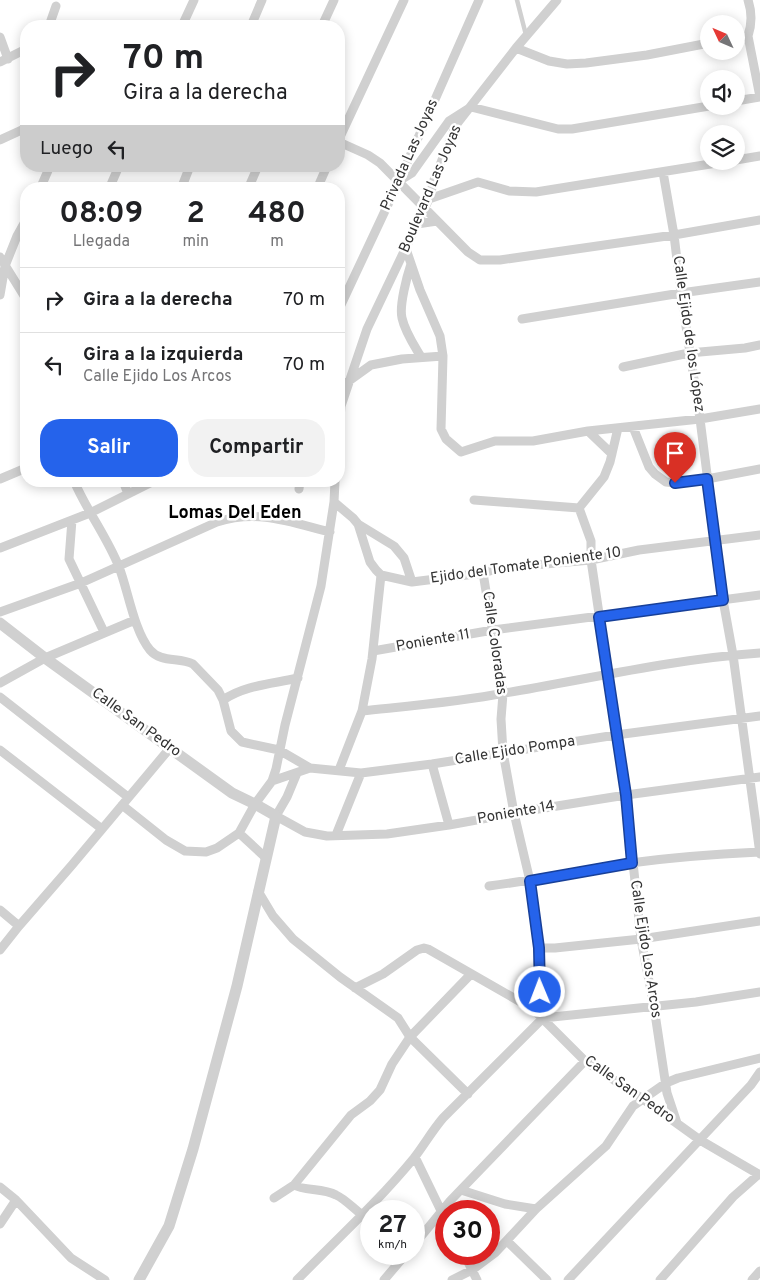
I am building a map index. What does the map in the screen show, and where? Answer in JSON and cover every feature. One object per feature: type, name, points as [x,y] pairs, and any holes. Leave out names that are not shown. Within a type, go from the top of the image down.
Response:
[{"type":"street","points":[[185,20],[194,0]]},
{"type":"street","points":[[254,20],[262,0]]},
{"type":"street","points":[[325,20],[334,0]]},
{"type":"street","points":[[345,128],[404,0]]},
{"type":"street","name":"Privada Las Joyas","points":[[345,296],[399,181],[479,0]]},
{"type":"street","name":"Boulevard Las Joyas","points":[[345,391],[373,315],[427,204],[434,180],[456,125],[516,48],[557,0]]},
{"type":"street","points":[[745,100],[760,97],[748,36],[756,11],[748,0]]},
{"type":"street","points":[[51,20],[56,6]]},
{"type":"street","points":[[0,37],[4,60],[20,52]]},
{"type":"street","points":[[516,48],[549,61],[567,64],[586,64],[700,45]]},
{"type":"street","points":[[399,181],[412,173],[448,121],[471,107],[558,129],[572,129],[700,108]]},
{"type":"street","points":[[0,140],[20,131]]},
{"type":"street","points":[[345,144],[380,163],[427,204],[437,221],[474,257],[487,260],[674,236],[760,220]]},
{"type":"street","points":[[745,158],[760,156]]},
{"type":"street","points":[[427,204],[478,182],[509,191],[536,192],[700,166]]},
{"type":"street","name":"Calle Ejido de los López","points":[[662,172],[674,236],[723,600],[733,654],[760,852]]},
{"type":"street","points":[[417,224],[437,221]]},
{"type":"street","points":[[0,295],[5,266],[20,231]]},
{"type":"street","points":[[406,249],[420,290],[440,336],[443,356],[441,429],[446,439],[461,452],[495,441],[533,441],[588,431],[700,419],[760,409]]},
{"type":"street","points":[[0,258],[20,290]]},
{"type":"street","points":[[411,264],[406,282],[401,316],[406,331],[421,357]]},
{"type":"street","points":[[522,319],[760,282]]},
{"type":"street","points":[[623,367],[689,353],[760,345]]},
{"type":"street","points":[[345,384],[371,365],[421,357],[443,356]]},
{"type":"street","points":[[633,427],[649,467],[654,474],[666,482],[675,483],[707,479],[760,469]]},
{"type":"street","points":[[474,500],[579,508],[604,476],[612,454],[618,428]]},
{"type":"street","points":[[588,431],[612,454]]},
{"type":"street","points":[[0,479],[20,471]]},
{"type":"street","points":[[77,487],[119,566],[136,620],[150,650],[164,658],[193,664],[218,690],[230,731],[242,742],[279,750],[310,768]]},
{"type":"street","points":[[125,487],[128,494]]},
{"type":"street","points":[[0,548],[90,513],[142,487]]},
{"type":"street","points":[[122,805],[166,840],[186,851],[206,852],[217,848],[239,832],[255,804],[272,781],[321,586],[330,532],[335,487]]},
{"type":"street","points":[[334,502],[358,524],[394,546],[404,558],[412,582]]},
{"type":"street","name":"Calle Ejido Los Arcos","points":[[579,508],[591,541],[591,560],[626,795],[641,939],[667,1092],[677,1123]]},
{"type":"street","points":[[0,612],[81,583],[232,517],[267,516],[330,532]]},
{"type":"street","points":[[72,520],[69,559],[104,632]]},
{"type":"street","points":[[339,770],[362,711],[373,651],[381,575],[370,562],[358,524]]},
{"type":"street","name":"Ejido del Tomate Poniente 10","points":[[381,575],[412,582],[483,573],[500,568],[591,560],[639,550],[760,535]]},
{"type":"street","name":"Calle Coloradas","points":[[483,573],[494,630],[503,694],[501,719],[503,752],[514,813],[530,881],[539,948],[540,992],[533,1009]]},
{"type":"street","name":"Poniente 11","points":[[373,651],[494,630],[760,595]]},
{"type":"street","points":[[0,683],[45,658],[136,620]]},
{"type":"street","name":"Calle San Pedro","points":[[0,623],[45,658],[232,793],[276,816]]},
{"type":"street","points":[[362,711],[503,694],[608,674],[733,654],[760,653]]},
{"type":"street","points":[[222,700],[248,687],[298,678]]},
{"type":"street","points":[[0,697],[128,797]]},
{"type":"street","name":"Calle Ejido Pompa","points":[[272,781],[310,768],[361,773],[432,764],[616,735],[760,716]]},
{"type":"street","points":[[0,950],[170,748]]},
{"type":"street","points":[[0,750],[102,828]]},
{"type":"street","points":[[432,764],[449,825]]},
{"type":"street","points":[[140,1280],[168,1226],[193,1149],[237,986],[276,816],[297,773]]},
{"type":"street","points":[[336,835],[361,773]]},
{"type":"street","name":"Poniente 14","points":[[276,816],[305,832],[327,836],[387,834],[626,795],[760,777]]},
{"type":"street","points":[[239,832],[266,858]]},
{"type":"street","points":[[488,886],[530,881],[632,863],[724,853],[760,852]]},
{"type":"street","points":[[258,891],[273,916],[293,939],[355,988],[398,1018],[410,1037],[468,1094]]},
{"type":"street","points":[[0,910],[19,926]]},
{"type":"street","points":[[539,948],[641,939],[760,921]]},
{"type":"street","name":"Calle San Pedro","points":[[355,988],[384,974],[416,950],[424,948],[533,1009],[585,1061],[643,1099],[700,1140],[759,1174]]},
{"type":"street","points":[[274,1198],[294,1185],[351,1115],[370,1101],[380,1090],[392,1064],[410,1037],[471,974]]},
{"type":"street","points":[[374,1200],[415,1157],[443,1118],[543,1018],[654,1007],[760,992]]},
{"type":"street","points":[[452,1280],[484,1263],[536,1209],[606,1146],[626,1114],[643,1099],[666,1083],[685,1076],[760,1058]]},
{"type":"street","points":[[452,1200],[585,1061]]},
{"type":"street","points":[[568,1280],[751,1086],[760,1072]]},
{"type":"street","points":[[415,1157],[436,1200]]},
{"type":"street","points":[[660,1280],[733,1197],[759,1174]]},
{"type":"street","points":[[294,1185],[336,1194],[360,1213]]},
{"type":"street","points":[[0,1187],[16,1200],[71,1258],[105,1280]]},
{"type":"street","points":[[461,1190],[505,1204],[536,1209]]},
{"type":"street","points":[[0,1224],[16,1200]]},
{"type":"street","points":[[297,1280],[360,1215]]},
{"type":"street","points":[[425,1232],[435,1220]]},
{"type":"street","points":[[507,1241],[547,1280]]},
{"type":"street","points":[[384,1280],[397,1265]]},
{"type":"street","points":[[470,1265],[477,1280]]},
{"type":"street","points":[[752,1280],[760,1271]]},
{"type":"lane","points":[[517,0],[526,36]]},
{"type":"district","name":"Lomas Del Eden","points":[[235,513]]},
{"type":"route","points":[[540,992],[539,948],[530,881],[632,863],[626,795],[599,617],[723,600],[707,479],[675,483]]}]
